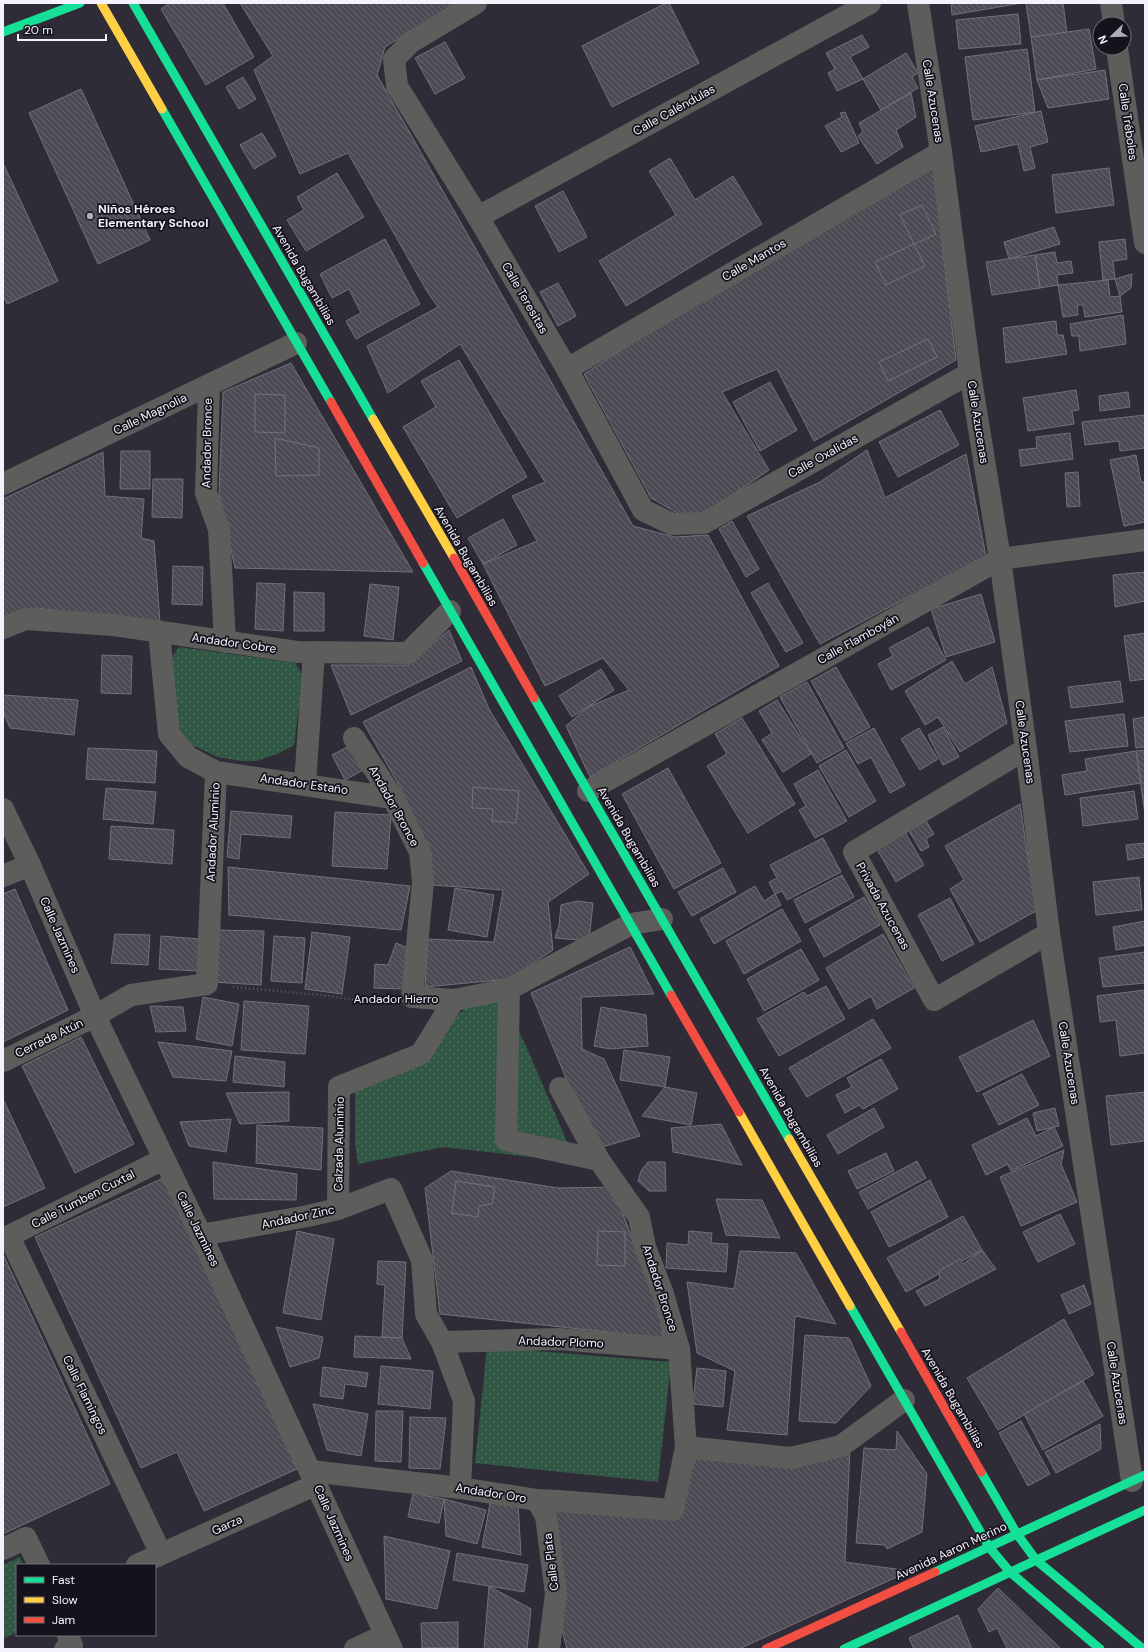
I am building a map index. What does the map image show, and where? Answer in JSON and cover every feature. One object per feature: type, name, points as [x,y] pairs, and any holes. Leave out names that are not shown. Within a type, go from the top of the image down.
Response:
[{"type":"main road","points":[[3,32],[80,3]]},
{"type":"main road","points":[[101,3],[296,343],[389,496],[450,611],[989,1547],[1010,1572],[1100,1649]]},
{"type":"main road","name":"Avenida Bugambilias","points":[[133,3],[408,486],[588,791],[1017,1534],[1036,1560],[1143,1649]]},
{"type":"main road","name":"Avenida Aaron Merino","points":[[766,1649],[1138,1478]]},
{"type":"main road","points":[[844,1649],[1145,1510]]},
{"type":"street","name":"Calle Teresitas","points":[[476,3],[411,42],[394,59],[397,86],[478,217],[567,369],[643,510],[672,524]]},
{"type":"street","name":"Calle Caléndulas","points":[[478,217],[870,3]]},
{"type":"street","name":"Calle Azucenas","points":[[918,3],[941,152],[970,373],[1000,559],[1049,933],[1138,1478]]},
{"type":"street","points":[[1111,3],[1113,16]]},
{"type":"street","name":"Calle Tréboles","points":[[1118,56],[1145,243]]},
{"type":"street","name":"Calle Mantos","points":[[567,369],[941,152]]},
{"type":"street","name":"Calle Magnolia","points":[[3,484],[296,343]]},
{"type":"street","name":"Calle Oxalidas","points":[[672,524],[704,522],[970,373]]},
{"type":"street","name":"Andador Bronce","points":[[209,386],[206,493],[219,529],[225,642]]},
{"type":"street","name":"Calle Flamboyán","points":[[588,791],[1000,559],[1145,540]]},
{"type":"street","name":"Andador Cobre","points":[[3,628],[25,619],[114,625],[297,652],[408,653],[450,611]]},
{"type":"street","name":"Andador Aluminio","points":[[159,632],[169,734],[188,757],[216,772],[207,984]]},
{"type":"street","points":[[305,784],[314,652]]},
{"type":"street","name":"Andador Bronce","points":[[354,738],[393,798],[420,852],[422,882],[412,997]]},
{"type":"street","name":"Privada Azucenas","points":[[1026,749],[854,852],[934,1000],[1049,933]]},
{"type":"street","name":"Andador Estaño","points":[[216,772],[393,798]]},
{"type":"street","name":"Calle Jazmines","points":[[3,808],[30,865],[95,1016],[201,1235],[388,1642]]},
{"type":"street","points":[[3,876],[30,865]]},
{"type":"street","name":"Andador Hierro","points":[[412,997],[454,1000],[509,989],[631,924],[662,919]]},
{"type":"street","points":[[95,1016],[131,995],[207,984]]},
{"type":"street","points":[[509,989],[506,1140],[599,1160]]},
{"type":"street","name":"Calzada Aluminio","points":[[338,1209],[340,1087],[421,1054],[454,1000]]},
{"type":"street","name":"Cerrada Atún","points":[[3,1061],[95,1016]]},
{"type":"street","name":"Andador Bronce","points":[[560,1088],[599,1160],[639,1218],[645,1248],[663,1294],[679,1349],[686,1447],[673,1510]]},
{"type":"street","name":"Calle Tumben Cuxtal","points":[[6,1238],[164,1159]]},
{"type":"street","name":"Andador Zinc","points":[[201,1235],[308,1216],[338,1209],[391,1189],[422,1260],[426,1314],[442,1342]]},
{"type":"street","name":"Calle Flamingos","points":[[6,1238],[161,1554]]},
{"type":"street","name":"Andador Plomo","points":[[442,1342],[559,1340],[679,1349]]},
{"type":"street","points":[[442,1342],[464,1401],[460,1488]]},
{"type":"street","points":[[686,1447],[791,1458],[841,1446],[904,1400]]},
{"type":"street","name":"Andador Oro","points":[[313,1477],[460,1488],[537,1500],[673,1510]]},
{"type":"street","name":"Garza","points":[[139,1564],[313,1477]]},
{"type":"street","name":"Calle Plata","points":[[537,1500],[546,1516],[556,1594],[549,1649]]},
{"type":"street","points":[[3,1549],[26,1538],[39,1564]]},
{"type":"street","points":[[65,1649],[72,1646],[68,1636]]},
{"type":"street","points":[[355,1649],[388,1642]]},
{"type":"path","name":"Andador Hierro","points":[[207,984],[322,995],[357,1000],[412,997]]},
{"type":"green space","points":[[179,647],[295,663],[301,672],[304,682],[294,745],[280,753],[256,761],[242,761],[218,757],[194,746],[184,737],[174,719],[171,659]]},
{"type":"green space","points":[[479,997],[504,1000],[526,1046],[569,1146],[558,1153],[531,1157],[443,1147],[358,1164],[355,1143],[355,1082],[416,1059],[452,1020]]},
{"type":"green space","points":[[487,1347],[671,1362],[658,1482],[475,1463]]},
{"type":"green space","points":[[20,1557],[23,1564],[16,1564],[16,1632],[3,1639],[3,1565]]},
{"type":"building","points":[[170,3],[223,3],[254,57],[206,85],[161,9]]},
{"type":"building","points":[[240,3],[456,3],[385,47],[377,75],[633,526],[675,537],[708,535],[779,666],[590,777],[566,726],[588,707],[629,690],[603,658],[545,686],[483,564],[537,541],[512,496],[545,482],[460,344],[388,393],[367,346],[438,307],[428,293],[348,153],[300,174],[254,70],[273,56]]},
{"type":"building","points":[[666,3],[669,3],[699,63],[612,107],[582,46]]},
{"type":"building","points":[[951,3],[1022,3],[952,15]]},
{"type":"building","points":[[1026,3],[1063,3],[1067,33],[1031,37]]},
{"type":"building","points":[[1018,14],[1021,44],[959,49],[956,20]]},
{"type":"building","points":[[1089,29],[1092,56],[1094,56],[1096,69],[1037,80],[1031,37]]},
{"type":"building","points":[[862,35],[869,47],[850,57],[863,79],[837,91],[828,73],[835,69],[826,53]]},
{"type":"building","points":[[445,42],[465,78],[435,94],[415,58]]},
{"type":"building","points":[[1027,49],[1035,112],[973,120],[965,57]]},
{"type":"building","points":[[906,53],[918,73],[912,77],[918,88],[881,110],[863,79]]},
{"type":"building","points":[[1105,70],[1109,99],[1048,108],[1037,80]]},
{"type":"building","points":[[243,77],[256,99],[239,109],[226,87]]},
{"type":"building","points":[[81,89],[150,240],[98,264],[29,113]]},
{"type":"building","points":[[911,93],[916,117],[896,130],[903,147],[877,164],[858,136],[863,132],[859,123]]},
{"type":"building","points":[[1041,111],[1048,142],[1030,147],[1035,168],[1024,171],[1018,144],[981,152],[975,126]]},
{"type":"building","points":[[845,112],[859,143],[841,152],[825,126],[842,117],[840,113]]},
{"type":"building","points":[[262,133],[276,156],[254,169],[240,145]]},
{"type":"building","points":[[670,158],[695,200],[733,176],[762,224],[626,306],[599,261],[676,215],[649,171]]},
{"type":"building","points":[[3,163],[58,281],[7,304],[3,295]]},
{"type":"building","points":[[933,168],[956,360],[814,441],[777,369],[722,392],[769,470],[706,513],[679,514],[651,498],[584,374],[673,317]]},
{"type":"building","points":[[1109,168],[1114,205],[1056,213],[1052,175]]},
{"type":"building","points":[[337,173],[364,217],[306,251],[287,220],[304,210],[297,197]]},
{"type":"building","points":[[563,191],[587,237],[559,252],[535,206]]},
{"type":"building","points":[[922,205],[936,234],[914,244],[900,215]]},
{"type":"building","points":[[1054,227],[1060,244],[1009,259],[1004,242]]},
{"type":"building","points":[[385,239],[420,304],[356,339],[346,321],[361,313],[349,289],[332,298],[320,274]]},
{"type":"building","points":[[1125,239],[1127,259],[1113,261],[1115,279],[1103,280],[1099,242]]},
{"type":"building","points":[[914,244],[925,266],[886,285],[875,262]]},
{"type":"building","points":[[1055,252],[1057,263],[1071,261],[1073,273],[1057,275],[1058,285],[1040,288],[1035,255]]},
{"type":"building","points":[[1035,255],[1040,288],[992,295],[986,262]]},
{"type":"building","points":[[1132,274],[1131,288],[1120,296],[1115,279]]},
{"type":"building","points":[[1108,280],[1110,297],[1120,296],[1122,312],[1085,317],[1083,305],[1077,305],[1078,315],[1063,317],[1058,285]]},
{"type":"building","points":[[558,283],[576,316],[558,326],[540,292]]},
{"type":"building","points":[[1123,315],[1126,344],[1080,351],[1079,336],[1072,336],[1070,324]]},
{"type":"building","points":[[1056,321],[1057,335],[1063,335],[1067,354],[1006,363],[1003,328]]},
{"type":"building","points":[[928,339],[937,357],[888,381],[879,362]]},
{"type":"building","points":[[459,360],[527,477],[457,518],[403,427],[436,407],[421,381]]},
{"type":"building","points":[[291,363],[413,572],[235,568],[219,494],[223,392]]},
{"type":"building","points":[[770,382],[797,430],[760,451],[733,402]]},
{"type":"building","points":[[1076,390],[1079,410],[1072,411],[1074,424],[1028,431],[1023,398]]},
{"type":"building","points":[[1128,392],[1130,407],[1100,411],[1099,396]]},
{"type":"building","points":[[255,394],[285,395],[285,433],[255,432]]},
{"type":"building","points":[[940,410],[959,445],[898,477],[879,442]]},
{"type":"building","points":[[1145,415],[1145,448],[1120,451],[1119,441],[1085,445],[1082,422]]},
{"type":"building","points":[[1070,433],[1073,459],[1021,466],[1019,450],[1037,448],[1036,437]]},
{"type":"building","points":[[275,438],[319,448],[319,475],[276,476]]},
{"type":"building","points":[[867,450],[885,498],[966,454],[986,556],[820,644],[747,516],[820,482]]},
{"type":"building","points":[[121,451],[150,451],[150,489],[120,489]]},
{"type":"building","points":[[103,452],[105,496],[144,499],[141,538],[154,541],[160,623],[36,608],[3,619],[3,499]]},
{"type":"building","points":[[1136,455],[1141,482],[1145,482],[1145,522],[1124,526],[1110,460]]},
{"type":"building","points":[[1078,472],[1080,506],[1067,507],[1065,473]]},
{"type":"building","points":[[153,479],[183,479],[182,518],[152,517]]},
{"type":"building","points":[[503,519],[517,545],[483,564],[468,538]]},
{"type":"building","points":[[732,521],[759,569],[746,577],[719,529]]},
{"type":"building","points":[[173,566],[203,567],[202,605],[172,604]]},
{"type":"building","points":[[1145,572],[1145,601],[1115,607],[1113,575]]},
{"type":"building","points":[[257,583],[285,584],[283,631],[255,629]]},
{"type":"building","points":[[768,583],[803,643],[786,652],[751,593]]},
{"type":"building","points":[[370,584],[399,587],[393,640],[364,636]]},
{"type":"building","points":[[294,592],[324,593],[324,631],[294,631]]},
{"type":"building","points":[[981,594],[995,642],[946,657],[931,609]]},
{"type":"building","points":[[928,627],[946,660],[891,690],[878,664],[893,656],[889,648]]},
{"type":"building","points":[[449,630],[462,661],[351,715],[331,665],[408,665]]},
{"type":"building","points":[[1145,633],[1145,679],[1130,681],[1124,636]]},
{"type":"building","points":[[102,655],[132,656],[131,694],[101,693]]},
{"type":"building","points":[[952,661],[965,684],[992,667],[1007,723],[960,752],[938,717],[925,725],[905,691]]},
{"type":"building","points":[[471,667],[489,709],[589,874],[548,902],[553,950],[509,979],[425,987],[428,939],[494,942],[503,890],[432,885],[431,854],[400,787],[363,722]]},
{"type":"building","points":[[836,667],[870,727],[845,741],[811,681]]},
{"type":"building","points":[[601,669],[614,690],[572,717],[559,696]]},
{"type":"building","points":[[1120,681],[1123,702],[1071,708],[1068,687]]},
{"type":"building","points":[[807,682],[844,748],[817,763],[780,697]]},
{"type":"building","points":[[3,695],[78,700],[74,735],[10,728],[3,712]]},
{"type":"building","points":[[777,700],[811,754],[783,772],[762,740],[772,733],[759,711]]},
{"type":"building","points":[[1124,714],[1128,746],[1070,752],[1065,721]]},
{"type":"building","points":[[1145,717],[1145,747],[1136,748],[1133,719]]},
{"type":"building","points":[[742,718],[795,804],[748,833],[707,766],[727,754],[715,734]]},
{"type":"building","points":[[943,727],[959,757],[943,765],[928,735]]},
{"type":"building","points":[[874,728],[905,785],[890,793],[871,757],[858,764],[846,743]]},
{"type":"building","points":[[919,728],[938,759],[920,770],[901,739]]},
{"type":"building","points":[[351,745],[365,769],[345,780],[332,755]]},
{"type":"building","points":[[88,748],[157,751],[155,783],[86,779]]},
{"type":"building","points":[[846,750],[876,801],[849,817],[819,766]]},
{"type":"building","points":[[1145,750],[1145,814],[1136,751]]},
{"type":"building","points":[[1136,751],[1141,783],[1065,795],[1062,775],[1087,771],[1085,759]]},
{"type":"building","points":[[668,768],[721,863],[674,889],[622,794]]},
{"type":"building","points":[[818,770],[847,821],[815,838],[799,810],[806,806],[794,784]]},
{"type":"building","points":[[473,787],[519,791],[516,823],[492,821],[493,809],[472,808]]},
{"type":"building","points":[[106,788],[156,792],[153,824],[103,819]]},
{"type":"building","points":[[1134,791],[1138,819],[1083,826],[1080,798]]},
{"type":"building","points":[[1020,804],[1036,911],[980,942],[950,889],[964,880],[945,846]]},
{"type":"building","points":[[231,811],[292,816],[290,838],[241,834],[239,859],[227,857]]},
{"type":"building","points":[[335,812],[391,815],[387,869],[332,866]]},
{"type":"building","points":[[926,821],[934,834],[926,839],[929,847],[921,851],[909,831]]},
{"type":"building","points":[[111,826],[174,830],[172,864],[109,859]]},
{"type":"building","points":[[902,827],[924,865],[896,882],[874,844]]},
{"type":"building","points":[[823,838],[841,872],[787,900],[782,891],[775,894],[769,882],[777,878],[770,865]]},
{"type":"building","points":[[1145,843],[1145,857],[1128,860],[1126,845]]},
{"type":"building","points":[[228,867],[410,886],[401,930],[229,915]]},
{"type":"building","points":[[723,868],[736,892],[692,916],[678,892]]},
{"type":"building","points":[[842,875],[854,897],[805,923],[794,900]]},
{"type":"building","points":[[1139,877],[1142,910],[1096,915],[1093,882]]},
{"type":"building","points":[[755,886],[764,901],[775,894],[781,905],[714,944],[700,919]]},
{"type":"building","points":[[455,888],[494,895],[487,937],[448,930]]},
{"type":"building","points":[[15,889],[68,1010],[3,1042],[3,894]]},
{"type":"building","points":[[864,897],[880,925],[824,957],[809,929]]},
{"type":"building","points":[[950,898],[974,944],[942,961],[918,915]]},
{"type":"building","points":[[577,901],[593,903],[589,941],[555,938],[559,925],[561,905]]},
{"type":"building","points":[[782,909],[801,941],[744,974],[726,941]]},
{"type":"building","points":[[1145,921],[1145,945],[1116,950],[1113,927]]},
{"type":"building","points":[[215,930],[264,931],[261,985],[211,982]]},
{"type":"building","points":[[312,932],[350,937],[342,994],[305,989]]},
{"type":"building","points":[[115,934],[150,935],[148,965],[111,963]]},
{"type":"building","points":[[883,934],[914,988],[877,1009],[871,996],[849,1009],[826,968]]},
{"type":"building","points":[[161,936],[200,939],[198,971],[159,969]]},
{"type":"building","points":[[274,936],[305,938],[302,983],[271,981]]},
{"type":"building","points":[[396,943],[408,948],[407,989],[374,988],[375,964],[388,965]]},
{"type":"building","points":[[630,947],[654,994],[581,997],[582,1049],[604,1059],[640,1136],[595,1149],[531,993]]},
{"type":"building","points":[[801,949],[819,980],[764,1011],[747,979]]},
{"type":"building","points":[[1145,952],[1145,983],[1103,987],[1099,958]]},
{"type":"building","points":[[826,986],[845,1019],[779,1056],[757,1019],[804,992],[807,996]]},
{"type":"building","points":[[1145,990],[1145,1053],[1120,1056],[1116,1020],[1100,1022],[1097,996]]},
{"type":"building","points":[[203,997],[239,1004],[232,1046],[196,1039]]},
{"type":"building","points":[[244,1001],[309,1006],[305,1054],[241,1050]]},
{"type":"building","points":[[150,1006],[183,1007],[186,1031],[156,1032]]},
{"type":"building","points":[[601,1007],[646,1015],[648,1046],[610,1049],[594,1046]]},
{"type":"building","points":[[873,1019],[891,1048],[807,1097],[789,1068]]},
{"type":"building","points":[[1033,1020],[1050,1056],[977,1092],[959,1057]]},
{"type":"building","points":[[81,1037],[134,1144],[75,1173],[22,1066]]},
{"type":"building","points":[[158,1042],[232,1051],[226,1081],[173,1077]]},
{"type":"building","points":[[624,1050],[670,1057],[665,1087],[620,1080]]},
{"type":"building","points":[[235,1056],[285,1062],[284,1087],[233,1082]]},
{"type":"building","points":[[881,1059],[898,1089],[863,1109],[859,1105],[845,1113],[836,1095],[852,1087],[847,1078]]},
{"type":"building","points":[[1022,1074],[1039,1105],[999,1125],[983,1094]]},
{"type":"building","points":[[665,1087],[697,1093],[691,1125],[642,1116]]},
{"type":"building","points":[[289,1092],[289,1121],[240,1124],[226,1093]]},
{"type":"building","points":[[1145,1092],[1145,1141],[1111,1145],[1106,1096]]},
{"type":"building","points":[[3,1099],[45,1188],[3,1207]]},
{"type":"building","points":[[874,1108],[884,1127],[838,1154],[827,1135]]},
{"type":"building","points":[[1055,1108],[1059,1126],[1037,1131],[1033,1113]]},
{"type":"building","points":[[1027,1118],[1036,1136],[1054,1127],[1063,1146],[1011,1171],[1008,1164],[986,1175],[972,1145]]},
{"type":"building","points":[[231,1119],[226,1152],[189,1146],[180,1122]]},
{"type":"building","points":[[721,1124],[742,1165],[673,1152],[671,1128]]},
{"type":"building","points":[[257,1125],[323,1128],[321,1170],[256,1163]]},
{"type":"building","points":[[1064,1150],[1061,1164],[1077,1202],[1021,1226],[1000,1177]]},
{"type":"building","points":[[886,1153],[894,1171],[857,1189],[848,1171]]},
{"type":"building","points":[[917,1161],[926,1178],[868,1209],[859,1192]]},
{"type":"building","points":[[213,1162],[297,1174],[296,1200],[214,1199]]},
{"type":"building","points":[[648,1162],[665,1162],[666,1191],[649,1191],[638,1181],[641,1171]]},
{"type":"building","points":[[451,1171],[558,1188],[613,1187],[654,1292],[664,1338],[440,1314],[425,1188]]},
{"type":"building","points":[[163,1178],[297,1469],[204,1511],[177,1452],[141,1468],[35,1237]]},
{"type":"building","points":[[930,1180],[948,1217],[889,1247],[871,1212]]},
{"type":"building","points":[[456,1181],[495,1187],[492,1204],[479,1206],[478,1217],[452,1213]]},
{"type":"building","points":[[716,1199],[762,1200],[780,1238],[726,1235]]},
{"type":"building","points":[[1060,1214],[1075,1244],[1038,1262],[1023,1232]]},
{"type":"building","points":[[963,1216],[982,1250],[906,1292],[887,1258]]},
{"type":"building","points":[[297,1231],[334,1239],[321,1320],[283,1313]]},
{"type":"building","points":[[598,1231],[625,1232],[625,1266],[597,1265]]},
{"type":"building","points":[[689,1231],[712,1233],[711,1243],[728,1244],[726,1272],[666,1268],[667,1243],[688,1245]]},
{"type":"building","points":[[982,1250],[996,1269],[925,1306],[916,1291],[940,1279],[939,1271],[960,1259],[963,1264]]},
{"type":"building","points":[[740,1251],[796,1253],[836,1324],[795,1316],[787,1435],[727,1430],[735,1371],[697,1353],[687,1282],[734,1289]]},
{"type":"building","points":[[3,1254],[110,1484],[3,1534]]},
{"type":"building","points":[[378,1261],[406,1262],[402,1338],[382,1337],[385,1285],[377,1284]]},
{"type":"building","points":[[1084,1285],[1091,1304],[1069,1314],[1061,1295]]},
{"type":"building","points":[[1064,1319],[1094,1374],[998,1430],[967,1378]]},
{"type":"building","points":[[276,1327],[323,1337],[319,1358],[290,1367]]},
{"type":"building","points":[[805,1335],[849,1338],[871,1386],[836,1423],[799,1421]]},
{"type":"building","points":[[355,1336],[402,1338],[411,1359],[354,1357]]},
{"type":"building","points":[[381,1366],[433,1371],[430,1409],[378,1404]]},
{"type":"building","points":[[323,1367],[368,1373],[366,1387],[345,1384],[343,1399],[320,1396]]},
{"type":"building","points":[[697,1368],[726,1371],[723,1407],[693,1404]]},
{"type":"building","points":[[1083,1381],[1103,1416],[1043,1450],[1024,1414]]},
{"type":"building","points":[[313,1404],[368,1414],[361,1456],[327,1450]]},
{"type":"building","points":[[376,1411],[403,1411],[401,1462],[375,1461]]},
{"type":"building","points":[[410,1417],[446,1418],[440,1469],[409,1468]]},
{"type":"building","points":[[1021,1421],[1050,1474],[1028,1486],[999,1433]]},
{"type":"building","points":[[1100,1424],[1101,1449],[1056,1473],[1045,1452]]},
{"type":"building","points":[[897,1431],[927,1474],[922,1532],[887,1549],[885,1545],[856,1543],[864,1448],[896,1450]]},
{"type":"building","points":[[850,1447],[845,1562],[910,1571],[739,1649],[567,1649],[563,1634],[552,1505],[673,1511],[698,1453]]},
{"type":"building","points":[[413,1493],[444,1499],[439,1523],[408,1517]]},
{"type":"building","points":[[491,1498],[518,1503],[521,1555],[482,1547]]},
{"type":"building","points":[[444,1499],[486,1510],[477,1544],[446,1536]]},
{"type":"building","points":[[384,1536],[450,1551],[437,1609],[386,1599]]},
{"type":"building","points":[[457,1553],[528,1565],[524,1592],[453,1580]]},
{"type":"building","points":[[489,1586],[531,1609],[527,1649],[484,1649]]},
{"type":"building","points":[[998,1588],[1061,1649],[1004,1649],[1007,1648],[997,1628],[989,1632],[978,1609]]},
{"type":"building","points":[[958,1615],[972,1649],[914,1649],[909,1638]]},
{"type":"building","points":[[458,1622],[458,1648],[422,1648],[421,1623]]},
{"type":"traffic: fast","points":[[3,32],[80,3]]},
{"type":"traffic: fast","points":[[133,3],[373,419]]},
{"type":"traffic: fast","points":[[162,109],[331,402]]},
{"type":"traffic: fast","points":[[423,563],[671,995]]},
{"type":"traffic: fast","points":[[534,698],[789,1139]]},
{"type":"traffic: fast","points":[[850,1306],[989,1547],[1010,1572],[1100,1649]]},
{"type":"traffic: fast","points":[[981,1472],[1017,1534],[1036,1560],[1143,1649]]},
{"type":"traffic: fast","points":[[935,1572],[1145,1475]]},
{"type":"traffic: fast","points":[[844,1649],[1145,1510]]},
{"type":"traffic: slow","points":[[101,3],[162,109]]},
{"type":"traffic: slow","points":[[373,419],[454,558]]},
{"type":"traffic: slow","points":[[739,1112],[850,1306]]},
{"type":"traffic: slow","points":[[789,1139],[901,1332]]},
{"type":"traffic: jam","points":[[331,402],[423,563]]},
{"type":"traffic: jam","points":[[454,558],[534,698]]},
{"type":"traffic: jam","points":[[671,995],[739,1112]]},
{"type":"traffic: jam","points":[[901,1332],[981,1472]]},
{"type":"traffic: jam","points":[[766,1649],[935,1572]]},
{"type":"place","name":"Niños Héroes Elementary School","points":[[90,216]]}]
